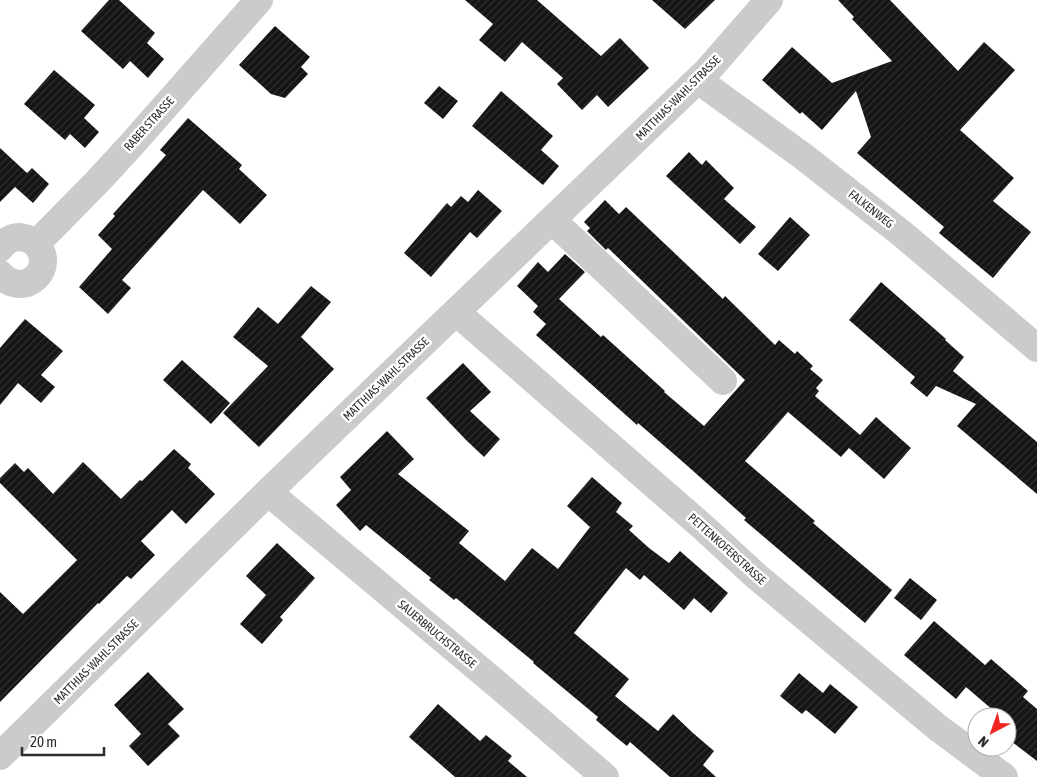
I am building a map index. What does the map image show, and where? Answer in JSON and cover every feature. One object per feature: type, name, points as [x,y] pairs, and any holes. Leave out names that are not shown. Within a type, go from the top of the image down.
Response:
[{"type":"street","name":"RABER STRASSE","points":[[36,244],[132,144],[259,0]]},
{"type":"street","name":"MATTHIAS-WAHL-STRASSE","points":[[0,756],[268,492],[698,80],[769,0]]},
{"type":"street","name":"FALKENWEG","points":[[698,80],[804,157],[901,232],[1037,348]]},
{"type":"street","points":[[552,220],[723,381]]},
{"type":"street","points":[[1,244],[17,237],[32,241],[42,253],[43,260],[39,274],[27,283],[12,283],[1,277]]},
{"type":"street","name":"PETTENKOFERSTRASSE","points":[[456,312],[796,610],[937,727],[1004,777]]},
{"type":"street","name":"SAUERBRUCHSTRASSE","points":[[268,492],[605,777]]},
{"type":"building","points":[[109,0],[119,0],[155,33],[147,43],[164,59],[148,78],[130,61],[123,69],[81,31]]},
{"type":"building","points":[[465,0],[537,0],[601,56],[620,38],[649,68],[608,107],[597,95],[582,110],[557,84],[563,78],[522,42],[505,62],[479,40],[493,24]]},
{"type":"building","points":[[652,0],[715,0],[685,29]]},
{"type":"building","points":[[838,0],[890,0],[958,71],[984,42],[1015,70],[960,130],[1014,178],[993,201],[1031,232],[993,278],[939,233],[944,227],[857,153],[871,137],[856,91],[822,130],[802,112],[800,114],[762,80],[792,47],[832,83],[892,61],[852,19],[854,17]]},
{"type":"building","points":[[275,26],[310,57],[301,67],[308,74],[285,98],[271,94],[239,65]]},
{"type":"building","points":[[54,70],[95,105],[84,118],[99,132],[85,148],[70,134],[65,140],[24,104]]},
{"type":"building","points":[[439,86],[458,101],[443,119],[424,103]]},
{"type":"building","points":[[501,91],[553,136],[541,150],[559,166],[543,185],[472,126]]},
{"type":"building","points":[[188,118],[242,165],[239,169],[267,195],[240,224],[203,190],[122,280],[131,288],[108,314],[79,287],[112,249],[98,235],[115,216],[113,214],[166,155],[160,150]]},
{"type":"building","points":[[0,148],[27,173],[32,168],[49,184],[33,203],[15,187],[0,202]]},
{"type":"building","points":[[689,152],[702,165],[706,160],[734,188],[724,199],[756,227],[740,244],[666,176]]},
{"type":"building","points":[[478,190],[502,211],[477,238],[470,232],[431,277],[404,253],[447,203],[451,207],[461,196],[468,202]]},
{"type":"building","points":[[605,200],[619,214],[626,207],[723,299],[725,296],[775,345],[779,340],[795,354],[797,351],[813,366],[810,369],[823,380],[816,388],[819,391],[815,396],[860,435],[876,417],[911,448],[884,479],[849,448],[841,457],[788,412],[745,461],[815,521],[813,523],[892,590],[865,623],[744,520],[746,518],[536,335],[546,324],[533,312],[538,306],[517,286],[538,262],[548,272],[565,254],[585,272],[559,299],[601,337],[603,335],[664,392],[704,426],[745,380],[608,248],[606,250],[587,231],[590,228],[584,222]]},
{"type":"building","points":[[790,217],[810,235],[778,271],[758,254]]},
{"type":"building","points":[[881,282],[964,357],[953,371],[1037,442],[1037,494],[957,426],[976,404],[936,386],[927,397],[910,383],[915,377],[849,320]]},
{"type":"building","points":[[311,286],[331,302],[301,337],[334,369],[259,447],[223,413],[268,366],[233,337],[258,307],[278,324]]},
{"type":"building","points":[[25,319],[63,351],[41,375],[55,387],[41,403],[18,383],[0,405],[0,348]]},
{"type":"building","points":[[182,360],[230,403],[211,424],[163,380]]},
{"type":"building","points":[[463,363],[491,392],[470,411],[500,439],[484,457],[426,398]]},
{"type":"building","points":[[387,431],[414,459],[398,474],[469,531],[459,543],[505,581],[532,548],[558,569],[590,527],[567,506],[592,477],[622,503],[616,512],[633,526],[629,530],[649,548],[669,563],[680,551],[728,593],[711,613],[694,598],[684,610],[644,575],[640,580],[626,568],[574,633],[629,679],[615,696],[658,731],[673,714],[714,751],[703,765],[716,777],[670,777],[630,742],[627,746],[617,738],[596,720],[598,717],[534,662],[456,598],[454,600],[429,580],[431,578],[366,525],[360,531],[336,505],[351,490],[340,477]]},
{"type":"building","points":[[174,449],[191,464],[188,468],[215,494],[186,524],[172,510],[141,541],[155,555],[131,579],[127,576],[98,603],[0,702],[0,592],[23,614],[77,560],[0,483],[0,478],[15,463],[24,472],[28,468],[53,494],[83,462],[121,499]]},
{"type":"building","points":[[277,543],[315,578],[280,617],[283,620],[262,644],[240,624],[266,595],[246,576]]},
{"type":"building","points":[[910,578],[937,600],[921,620],[894,598]]},
{"type":"building","points":[[934,621],[985,665],[991,659],[1028,691],[1023,697],[1037,709],[1037,761],[1017,746],[1017,707],[989,707],[966,687],[956,699],[904,655]]},
{"type":"building","points":[[148,672],[184,709],[168,724],[180,736],[148,766],[129,746],[141,734],[114,705]]},
{"type":"building","points":[[799,673],[823,693],[830,684],[858,707],[835,734],[806,710],[802,714],[780,696]]},
{"type":"building","points":[[438,704],[480,741],[486,735],[512,756],[508,761],[527,777],[455,777],[409,737]]}]
